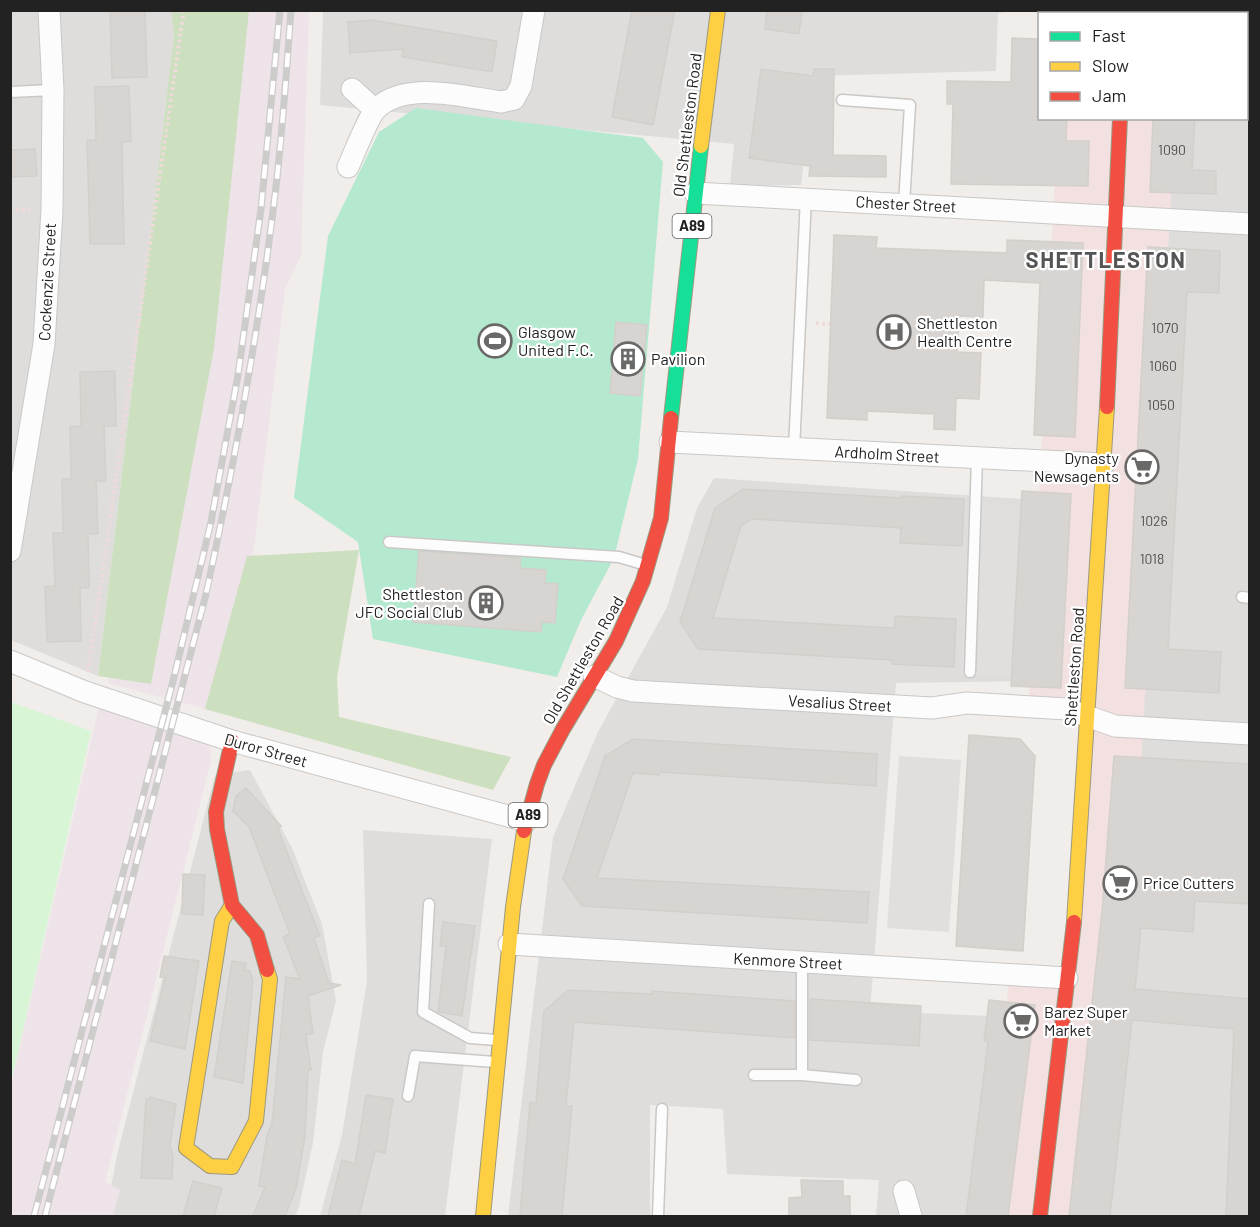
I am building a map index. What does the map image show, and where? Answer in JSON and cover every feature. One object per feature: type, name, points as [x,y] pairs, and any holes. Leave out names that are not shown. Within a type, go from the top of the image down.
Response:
[{"type":"street","name":"Cockenzie Street","points":[[10,551],[44,344],[52,210],[53,90],[49,10]]},
{"type":"street","points":[[348,167],[375,110],[392,98],[421,92],[501,102],[514,99],[521,86],[534,10]]},
{"type":"street","name":"Old Shettleston Road","points":[[483,1216],[514,890],[526,821],[546,762],[572,712],[629,616],[649,566],[661,518],[695,193],[718,10]]},
{"type":"street","points":[[352,88],[375,110]]},
{"type":"street","name":"Shettleston Road","points":[[1040,1216],[1074,926],[1104,464],[1120,120]]},
{"type":"street","name":"Chester Street","points":[[695,193],[1250,224]]},
{"type":"street","name":"Ardholm Street","points":[[670,442],[1104,464]]},
{"type":"street","name":"Duror Street","points":[[10,661],[85,692],[232,741],[526,821]]},
{"type":"street","name":"Vesalius Street","points":[[594,676],[633,692],[932,708],[967,704],[1067,709],[1115,726],[1250,734]]},
{"type":"street","points":[[232,741],[216,812],[217,829],[232,904],[257,935],[270,979],[256,1120],[232,1167],[210,1166],[186,1148],[222,921],[232,904]]},
{"type":"street","name":"Kenmore Street","points":[[509,944],[1067,978]]},
{"type":"street","points":[[904,1191],[910,1216]]},
{"type":"lane","points":[[10,92],[53,90]]},
{"type":"lane","points":[[842,100],[910,105],[904,204]]},
{"type":"lane","points":[[794,449],[806,198]]},
{"type":"lane","points":[[970,672],[977,458]]},
{"type":"lane","points":[[389,542],[619,557],[649,566]]},
{"type":"lane","points":[[429,904],[423,1012],[470,1038],[500,1040]]},
{"type":"lane","points":[[802,961],[802,1075]]},
{"type":"lane","points":[[408,1096],[415,1056],[498,1062]]},
{"type":"lane","points":[[754,1075],[802,1075],[856,1080]]},
{"type":"lane","points":[[658,1216],[662,1109]]},
{"type":"path","points":[[85,692],[181,28],[181,10]]},
{"type":"shaded area","points":[[1179,10],[1249,11],[1249,27],[1248,12],[1179,12]]},
{"type":"shaded area","points":[[10,11],[171,11],[174,35],[98,676],[11,640]]},
{"type":"shaded area","points":[[230,11],[309,11],[301,255],[285,289],[254,548],[214,711],[108,683],[157,434]]},
{"type":"shaded area","points":[[323,11],[1014,11],[998,13],[996,71],[814,76],[801,185],[730,186],[734,144],[320,105]]},
{"type":"shaded area","points":[[1249,105],[1249,1216],[1092,1216],[1166,120],[1248,120]]},
{"type":"shaded area","points":[[1058,120],[1175,120],[1141,771],[1097,1216],[982,1216],[1009,983],[1072,985],[1094,700],[1029,698]]},
{"type":"shaded area","points":[[714,478],[1049,501],[1036,681],[896,683],[870,1011],[1016,1017],[993,1216],[876,1216],[879,1180],[727,1174],[723,1109],[650,1105],[650,1216],[508,1216],[553,837],[598,732],[667,607],[697,508]]},
{"type":"shaded area","points":[[969,502],[1019,505],[1011,677],[961,675]]},
{"type":"shaded area","points":[[99,707],[207,744],[211,750],[211,760],[105,1182],[120,1190],[113,1216],[11,1216],[11,1085]]},
{"type":"shaded area","points":[[899,756],[961,760],[949,932],[887,928]]},
{"type":"shaded area","points":[[250,770],[292,848],[322,924],[336,1001],[323,1052],[313,1143],[299,1207],[295,1216],[105,1216],[118,1151],[215,775]]},
{"type":"shaded area","points":[[363,830],[492,839],[445,1216],[320,1216],[342,1135],[367,981]]},
{"type":"green space","points":[[171,11],[249,11],[214,348],[151,684],[98,676],[174,35]]},
{"type":"green space","points":[[416,108],[643,138],[663,162],[638,459],[614,558],[581,620],[557,677],[373,639],[358,542],[294,498],[328,236],[379,132]]},
{"type":"green space","points":[[359,550],[337,677],[339,717],[511,757],[493,790],[205,709],[247,556]]},
{"type":"green space","points":[[10,702],[91,731],[11,1083]]},
{"type":"building","points":[[110,10],[145,10],[147,77],[112,78]]},
{"type":"building","points":[[632,10],[675,10],[653,125],[612,117]]},
{"type":"building","points":[[767,10],[802,10],[799,34],[765,29]]},
{"type":"building","points":[[372,20],[497,41],[492,72],[402,57],[403,49],[350,53],[348,22]]},
{"type":"building","points":[[1012,38],[1038,39],[1038,120],[1067,120],[1066,141],[1089,141],[1088,186],[951,184],[953,104],[947,104],[947,81],[1011,82]]},
{"type":"building","points":[[761,69],[813,76],[814,69],[834,69],[833,155],[886,156],[886,177],[809,176],[810,166],[749,158]]},
{"type":"building","points":[[129,86],[131,142],[122,142],[124,244],[90,244],[87,140],[96,140],[95,87]]},
{"type":"building","points":[[1153,120],[1195,120],[1192,170],[1216,171],[1216,194],[1150,192]]},
{"type":"building","points":[[35,149],[37,176],[10,177],[10,150]]},
{"type":"building","name":"Shettleston Health Centre","points":[[834,235],[877,237],[876,248],[1007,253],[1007,240],[1083,243],[1075,437],[1034,435],[1040,283],[984,280],[983,317],[959,316],[957,352],[981,353],[979,399],[956,398],[955,430],[934,429],[934,414],[867,411],[867,420],[827,418]]},
{"type":"building","points":[[1148,247],[1220,251],[1219,293],[1187,292],[1168,649],[1221,652],[1219,693],[1125,688]]},
{"type":"building","name":"Pavilion","points":[[616,322],[647,325],[640,396],[610,393]]},
{"type":"building","points":[[115,371],[116,426],[104,426],[106,481],[96,481],[98,534],[88,534],[89,588],[80,588],[81,641],[47,642],[45,587],[55,586],[53,533],[63,533],[62,479],[71,479],[70,427],[81,426],[80,372]]},
{"type":"building","points":[[743,489],[902,498],[902,496],[964,499],[962,546],[900,543],[901,528],[752,519],[741,526],[713,618],[894,628],[895,616],[956,619],[954,667],[892,664],[892,660],[698,649],[680,622],[715,508]]},
{"type":"building","points":[[1022,491],[1071,494],[1061,688],[1011,686]]},
{"type":"building","name":"Shettleston JFC Social Club","points":[[419,551],[521,558],[520,568],[546,570],[545,583],[558,584],[555,623],[542,622],[541,632],[413,622]]},
{"type":"building","points":[[969,735],[1020,739],[1035,756],[1023,951],[956,946]]},
{"type":"building","points":[[633,739],[877,754],[876,786],[660,772],[659,775],[633,773],[597,878],[869,892],[867,923],[582,906],[563,879],[605,756]]},
{"type":"building","points":[[1114,756],[1250,764],[1250,904],[1195,901],[1193,932],[1141,928],[1135,989],[1250,999],[1250,1216],[1226,1216],[1234,1029],[1132,1020],[1110,1216],[1069,1216],[1102,911]]},
{"type":"building","points":[[246,788],[281,826],[278,829],[320,936],[314,938],[329,983],[341,985],[308,996],[313,1033],[306,1035],[311,1070],[308,1070],[305,1136],[296,1189],[285,1216],[253,1216],[265,1187],[259,1186],[267,1136],[272,1123],[286,977],[300,979],[283,937],[290,934],[249,827],[233,811],[236,796]]},
{"type":"building","points":[[183,874],[205,875],[203,915],[182,914]]},
{"type":"building","points":[[443,922],[475,926],[462,1016],[438,1012],[446,946],[440,946]]},
{"type":"building","points":[[164,956],[199,961],[185,1049],[150,1041],[165,978],[160,977]]},
{"type":"building","points":[[232,961],[246,963],[245,970],[250,971],[253,981],[243,1083],[214,1077]]},
{"type":"building","points":[[568,990],[652,994],[652,991],[795,1001],[795,1038],[574,1022],[566,1106],[572,1106],[562,1216],[520,1216],[530,1102],[536,1103],[544,1011]]},
{"type":"building","points":[[810,999],[921,1006],[919,1046],[810,1040]]},
{"type":"building","points":[[989,1000],[1035,1005],[1008,1216],[966,1216],[988,1042],[984,1041]]},
{"type":"building","points":[[366,1095],[393,1099],[385,1153],[375,1151],[359,1216],[328,1216],[342,1160],[355,1164]]},
{"type":"building","points":[[150,1097],[176,1104],[170,1145],[173,1157],[172,1179],[141,1178],[146,1099],[150,1100]]},
{"type":"building","points":[[801,1180],[843,1181],[843,1196],[850,1196],[850,1216],[789,1216],[789,1198],[802,1197]]},
{"type":"building","points":[[193,1181],[222,1188],[214,1216],[183,1216]]},
{"type":"railway","points":[[34,1216],[174,677],[211,522],[238,375],[261,209],[280,10]]},
{"type":"railway","points":[[45,1216],[206,594],[217,542],[247,387],[271,230],[291,10]]},
{"type":"traffic: fast","points":[[671,418],[701,146]]},
{"type":"traffic: slow","points":[[701,146],[718,10]]},
{"type":"traffic: slow","points":[[1074,922],[1107,407]]},
{"type":"traffic: slow","points":[[483,1216],[513,907],[524,831]]},
{"type":"traffic: slow","points":[[232,905],[222,921],[186,1148],[210,1166],[232,1167],[256,1121],[270,979],[267,970]]},
{"type":"traffic: jam","points":[[1107,407],[1120,120]]},
{"type":"traffic: jam","points":[[524,831],[544,765],[616,641],[643,581],[661,518],[671,418]]},
{"type":"traffic: jam","points":[[232,741],[216,812],[217,829],[232,905],[257,935],[267,970]]},
{"type":"traffic: jam","points":[[1040,1216],[1074,922]]},
{"type":"place","name":"Shettleston Health Centre","points":[[894,332]]},
{"type":"place","name":"Glasgow United F.C.","points":[[495,341]]},
{"type":"place","name":"Pavilion","points":[[628,359]]},
{"type":"place","name":"Dynasty Newsagents","points":[[1142,467]]},
{"type":"place","name":"Shettleston JFC Social Club","points":[[486,603]]},
{"type":"place","name":"Price Cutters","points":[[1120,883]]},
{"type":"place","name":"Barez Super Market","points":[[1021,1021]]},
{"type":"district","name":"SHETTLESTON","points":[[1106,260]]}]
